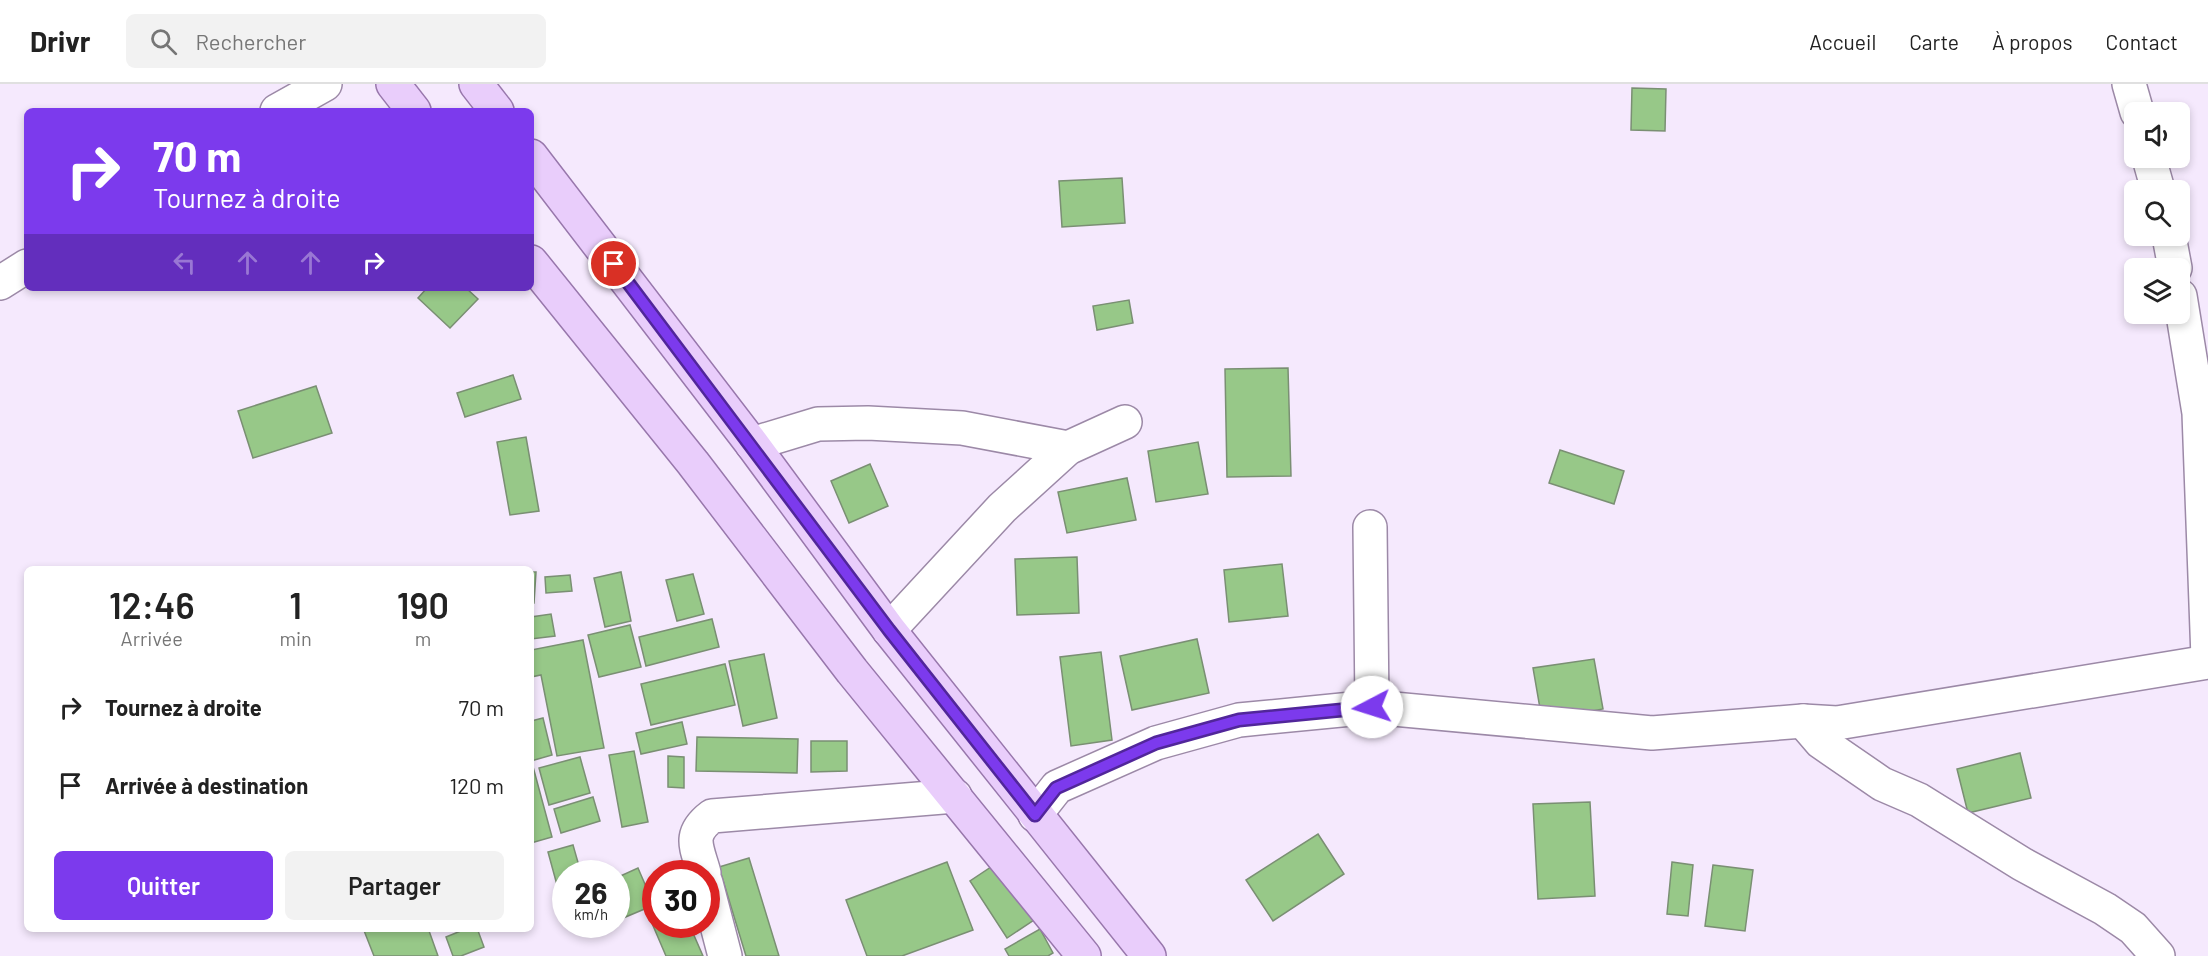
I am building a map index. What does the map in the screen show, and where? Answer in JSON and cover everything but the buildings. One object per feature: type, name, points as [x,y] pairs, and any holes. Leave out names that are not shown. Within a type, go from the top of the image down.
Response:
[{"type":"main road","points":[[393,84],[412,108]]},
{"type":"main road","points":[[476,84],[495,108]]},
{"type":"main road","points":[[534,160],[752,444],[889,630],[1149,956]]},
{"type":"main road","points":[[534,266],[693,463],[852,671],[1084,956]]},
{"type":"street","points":[[282,108],[325,84]]},
{"type":"street","points":[[2129,84],[2134,102]]},
{"type":"street","points":[[0,283],[24,268]]},
{"type":"street","points":[[1035,815],[1056,788],[1156,743],[1239,720],[1372,707],[1652,734],[1803,722],[1837,723],[2208,660],[2199,413],[2185,324]]},
{"type":"street","points":[[889,630],[1002,508],[1068,447],[1125,422]]},
{"type":"street","points":[[752,444],[818,424],[868,423],[962,428],[1068,447]]},
{"type":"street","points":[[1370,527],[1372,707]]},
{"type":"street","points":[[1803,722],[1821,742],[1882,784],[1919,800],[2022,864],[2105,909],[2133,928],[2158,956]]},
{"type":"street","points":[[701,860],[695,839],[700,825],[712,816],[955,796]]},
{"type":"street","points":[[720,937],[725,956]]},
{"type":"route","points":[[614,264],[752,444],[889,630],[1035,815],[1056,788],[1156,743],[1239,720],[1372,707]]}]
